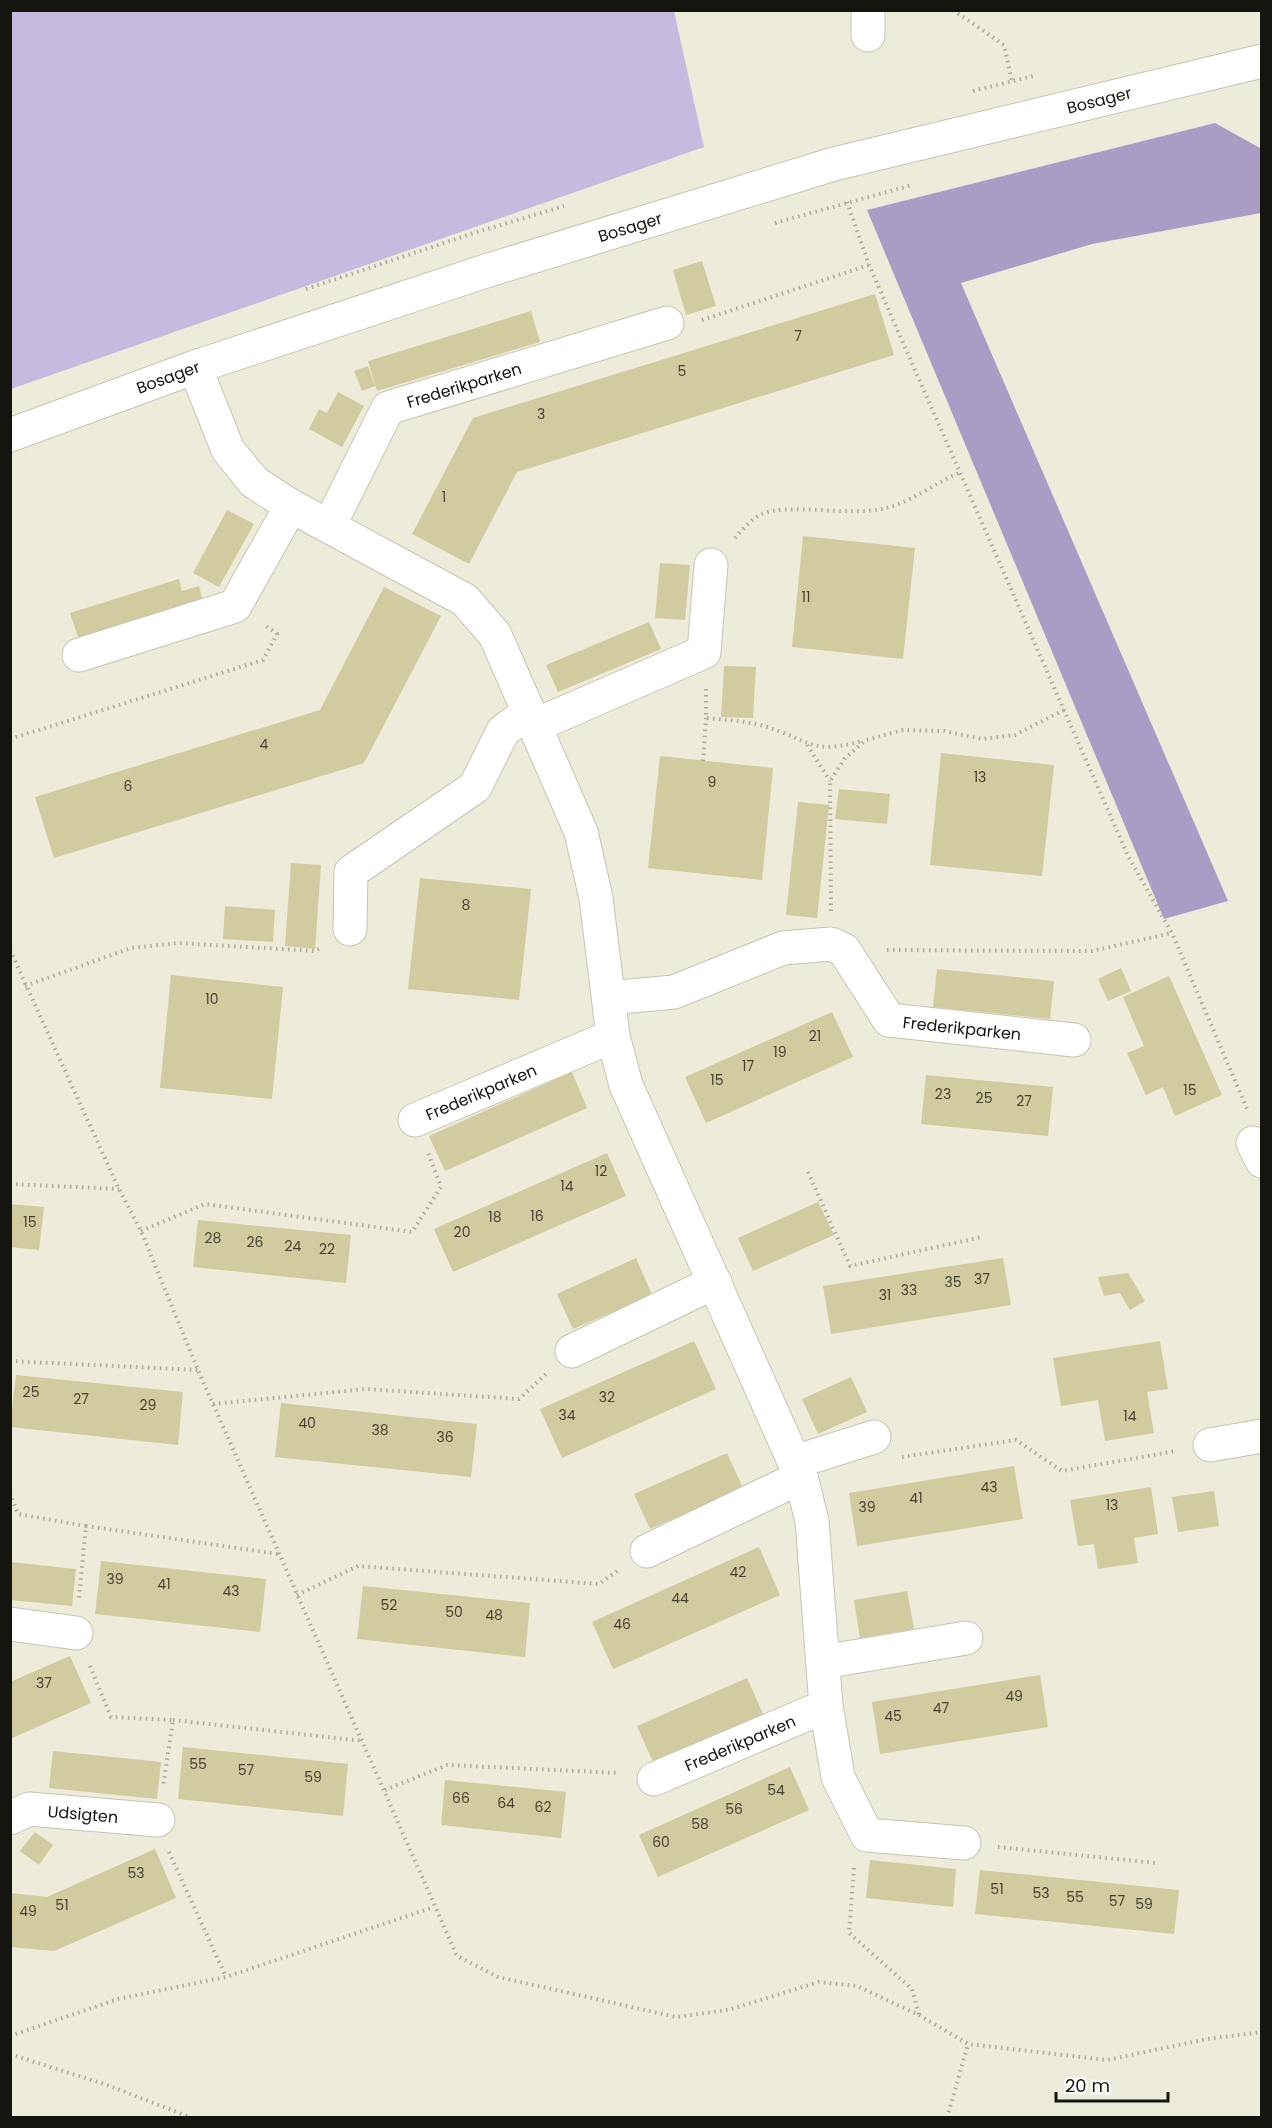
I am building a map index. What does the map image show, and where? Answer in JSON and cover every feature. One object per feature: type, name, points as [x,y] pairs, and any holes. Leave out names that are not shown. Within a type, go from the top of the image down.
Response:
[{"type":"street","name":"Bosager","points":[[10,435],[195,367],[489,270],[834,164],[1261,62]]},
{"type":"street","name":"Frederikparken","points":[[329,526],[388,408],[667,323]]},
{"type":"street","points":[[195,367],[228,450],[254,482],[291,507],[465,600],[495,635],[581,832],[596,898],[613,1036],[626,1085],[798,1470],[812,1521],[826,1706],[838,1777],[867,1835],[964,1844]]},
{"type":"street","points":[[79,655],[235,606],[291,507]]},
{"type":"street","points":[[350,929],[351,872],[475,787],[503,731],[704,652],[711,565]]},
{"type":"street","points":[[609,998],[674,992],[783,948],[838,947]]},
{"type":"street","name":"Frederikparken","points":[[838,947],[890,1020],[1074,1040]]},
{"type":"street","name":"Frederikparken","points":[[415,1120],[613,1036]]},
{"type":"street","points":[[572,1351],[715,1282]]},
{"type":"street","points":[[1210,1445],[1262,1436]]},
{"type":"street","points":[[646,1551],[798,1470],[874,1437]]},
{"type":"street","points":[[10,1624],[76,1633]]},
{"type":"street","points":[[823,1662],[966,1638]]},
{"type":"street","name":"Frederikparken","points":[[654,1779],[826,1706]]},
{"type":"street","name":"Udsigten","points":[[10,1818],[29,1809],[158,1820]]},
{"type":"path","points":[[953,10],[1004,45],[1012,81]]},
{"type":"path","points":[[834,164],[869,265],[1128,856],[1172,933],[1254,1126],[1257,1152]]},
{"type":"path","points":[[767,225],[916,184]]},
{"type":"path","points":[[667,323],[691,323],[869,265]]},
{"type":"path","points":[[711,565],[747,525],[762,514],[777,510],[846,513],[882,509],[911,500],[936,482],[961,472]]},
{"type":"path","points":[[10,739],[263,660],[277,634],[235,606]]},
{"type":"path","points":[[703,761],[706,718],[704,652]]},
{"type":"path","points":[[706,718],[770,728],[807,744],[835,748],[903,729],[944,731],[982,739],[1015,735],[1064,710]]},
{"type":"path","points":[[830,781],[845,758],[866,740]]},
{"type":"path","points":[[807,744],[830,781],[838,947],[1092,951],[1172,933]]},
{"type":"path","points":[[25,986],[131,948],[178,943],[315,951],[350,929]]},
{"type":"path","points":[[10,950],[119,1189],[141,1231],[198,1370],[385,1790],[434,1907],[458,1956],[498,1977],[676,2017],[728,2010],[819,1982],[857,1986],[919,2015],[968,2044],[1107,2060],[1207,2039],[1262,2032]]},
{"type":"path","points":[[141,1231],[205,1204],[412,1232],[441,1187],[415,1120]]},
{"type":"path","points":[[808,1172],[850,1266],[982,1237]]},
{"type":"path","points":[[10,1184],[119,1189]]},
{"type":"path","points":[[213,1404],[366,1389],[519,1399],[572,1351]]},
{"type":"path","points":[[10,1361],[198,1370]]},
{"type":"path","points":[[874,1437],[878,1460],[1016,1440],[1062,1471],[1210,1445]]},
{"type":"path","points":[[10,1493],[18,1515],[279,1554]]},
{"type":"path","points":[[86,1526],[76,1633],[111,1717],[173,1720],[363,1741]]},
{"type":"path","points":[[297,1595],[358,1566],[599,1584],[646,1551]]},
{"type":"path","points":[[173,1720],[158,1820],[164,1841],[226,1977]]},
{"type":"path","points":[[385,1790],[447,1765],[636,1774],[654,1779]]},
{"type":"path","points":[[867,1835],[855,1850],[849,1932],[912,1989],[919,2015]]},
{"type":"path","points":[[964,1844],[1156,1863]]},
{"type":"path","points":[[10,2036],[118,1999],[226,1977],[434,1907]]},
{"type":"path","points":[[947,2118],[968,2044]]},
{"type":"path","points":[[10,2054],[110,2086],[192,2118]]},
{"type":"shaded area","points":[[10,11],[674,11],[704,147],[11,389]]},
{"type":"shaded area","points":[[1215,123],[1260,148],[1261,213],[1092,244],[961,283],[1228,901],[1164,919],[867,210]]},
{"type":"building","points":[[702,261],[716,306],[686,315],[673,270]]},
{"type":"building","points":[[875,294],[894,355],[517,472],[469,564],[412,534],[473,418]]},
{"type":"building","points":[[531,311],[540,342],[377,391],[368,361]]},
{"type":"building","points":[[368,366],[375,386],[362,391],[354,371]]},
{"type":"building","points":[[338,392],[364,406],[342,447],[309,429],[319,409],[327,413]]},
{"type":"building","points":[[227,510],[254,524],[219,587],[193,573]]},
{"type":"building","points":[[803,536],[915,548],[903,659],[792,647]]},
{"type":"building","points":[[660,563],[690,565],[685,620],[655,618]]},
{"type":"building","points":[[179,579],[182,591],[199,586],[203,601],[79,640],[70,613]]},
{"type":"building","points":[[384,587],[441,616],[364,763],[54,858],[35,797],[320,710]]},
{"type":"building","points":[[649,622],[661,649],[558,692],[546,665]]},
{"type":"building","points":[[724,666],[756,667],[753,718],[721,717]]},
{"type":"building","points":[[941,753],[1054,765],[1042,876],[930,865]]},
{"type":"building","points":[[660,756],[773,768],[762,880],[648,868]]},
{"type":"building","points":[[839,789],[890,794],[887,824],[835,819]]},
{"type":"building","points":[[798,802],[829,805],[817,918],[786,915]]},
{"type":"building","points":[[291,863],[321,865],[315,949],[285,946]]},
{"type":"building","points":[[420,878],[531,889],[519,1000],[408,989]]},
{"type":"building","points":[[225,906],[275,910],[273,942],[223,939]]},
{"type":"building","points":[[1121,968],[1131,991],[1108,1001],[1098,979]]},
{"type":"building","points":[[937,969],[1054,981],[1050,1019],[933,1007]]},
{"type":"building","points":[[171,975],[283,987],[272,1099],[160,1088]]},
{"type":"building","points":[[1169,976],[1222,1095],[1175,1116],[1163,1087],[1146,1095],[1127,1053],[1144,1046],[1123,997]]},
{"type":"building","points":[[832,1012],[853,1057],[706,1123],[685,1077]]},
{"type":"building","points":[[572,1072],[587,1108],[445,1171],[429,1136]]},
{"type":"building","points":[[926,1075],[1053,1087],[1048,1136],[921,1124]]},
{"type":"building","points":[[607,1153],[626,1196],[453,1272],[434,1229]]},
{"type":"building","points":[[818,1202],[834,1235],[753,1271],[738,1238]]},
{"type":"building","points":[[10,1204],[44,1207],[39,1250],[10,1247]]},
{"type":"building","points":[[198,1220],[351,1235],[346,1283],[193,1267]]},
{"type":"building","points":[[636,1258],[652,1295],[573,1329],[557,1294]]},
{"type":"building","points":[[1003,1258],[1011,1305],[831,1334],[823,1286]]},
{"type":"building","points":[[1128,1273],[1145,1301],[1130,1310],[1120,1293],[1104,1296],[1098,1277]]},
{"type":"building","points":[[694,1341],[716,1389],[562,1458],[540,1409]]},
{"type":"building","points":[[1160,1341],[1168,1389],[1147,1392],[1154,1433],[1105,1441],[1098,1400],[1061,1406],[1053,1358]]},
{"type":"building","points":[[16,1375],[183,1392],[178,1445],[10,1427]]},
{"type":"building","points":[[851,1377],[867,1412],[818,1434],[802,1399]]},
{"type":"building","points":[[281,1403],[477,1424],[471,1477],[275,1457]]},
{"type":"building","points":[[727,1453],[743,1488],[650,1529],[634,1494]]},
{"type":"building","points":[[1014,1466],[1023,1519],[857,1546],[849,1493]]},
{"type":"building","points":[[1151,1487],[1158,1534],[1134,1538],[1138,1563],[1098,1569],[1094,1544],[1078,1546],[1070,1500]]},
{"type":"building","points":[[1214,1491],[1219,1526],[1178,1532],[1172,1497]]},
{"type":"building","points":[[759,1547],[780,1595],[613,1669],[592,1622]]},
{"type":"building","points":[[101,1561],[266,1579],[260,1632],[95,1614]]},
{"type":"building","points":[[10,1562],[76,1569],[72,1606],[10,1600]]},
{"type":"building","points":[[363,1586],[530,1603],[525,1657],[357,1639]]},
{"type":"building","points":[[907,1591],[914,1629],[860,1638],[854,1600]]},
{"type":"building","points":[[70,1656],[91,1703],[10,1739],[10,1682]]},
{"type":"building","points":[[1040,1675],[1048,1727],[880,1754],[872,1702]]},
{"type":"building","points":[[747,1678],[763,1714],[653,1762],[637,1726]]},
{"type":"building","points":[[183,1747],[348,1764],[343,1816],[178,1799]]},
{"type":"building","points":[[53,1751],[161,1762],[157,1799],[49,1788]]},
{"type":"building","points":[[790,1767],[809,1810],[658,1877],[639,1835]]},
{"type":"building","points":[[445,1780],[566,1792],[561,1838],[441,1825]]},
{"type":"building","points":[[35,1832],[53,1845],[39,1865],[20,1851]]},
{"type":"building","points":[[155,1849],[176,1898],[54,1951],[10,1947],[10,1893],[47,1897]]},
{"type":"building","points":[[870,1860],[956,1869],[953,1907],[866,1898]]},
{"type":"building","points":[[980,1870],[1179,1890],[1174,1934],[975,1914]]}]
